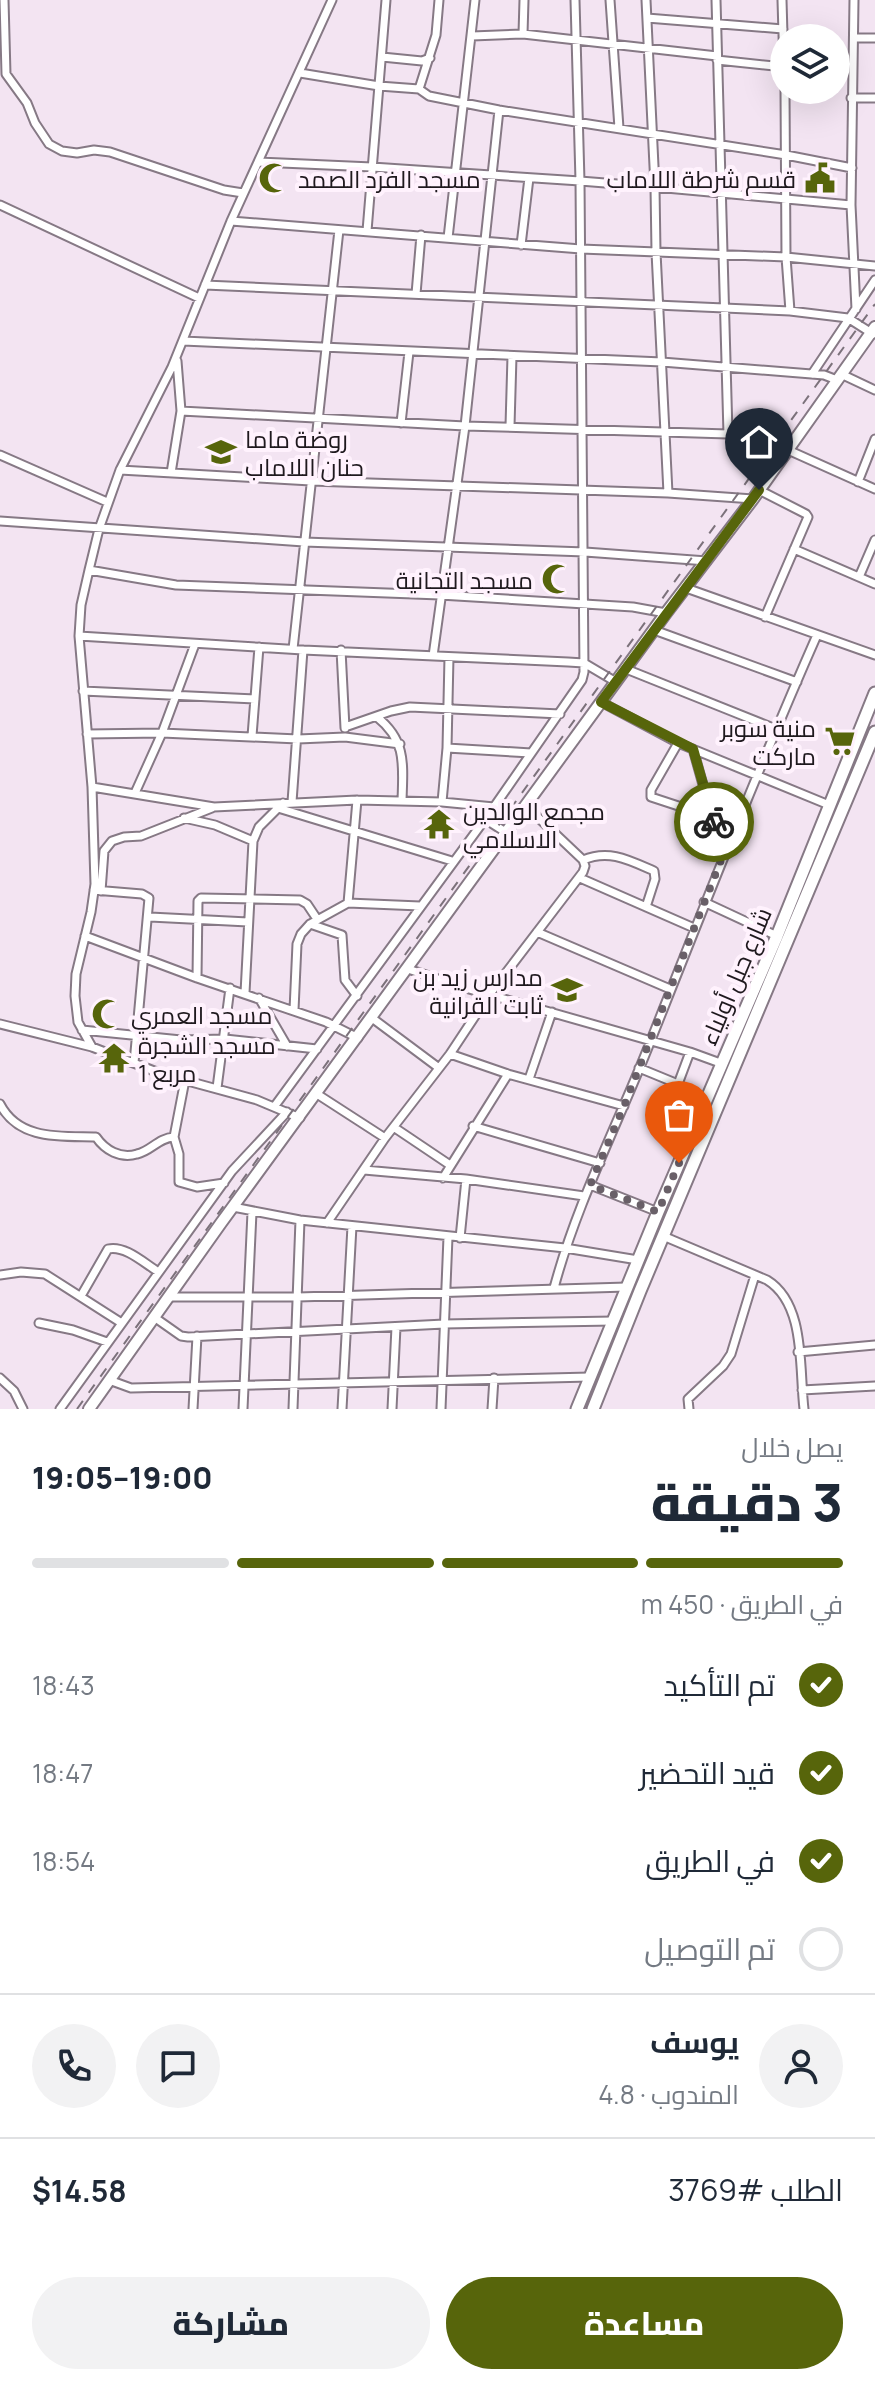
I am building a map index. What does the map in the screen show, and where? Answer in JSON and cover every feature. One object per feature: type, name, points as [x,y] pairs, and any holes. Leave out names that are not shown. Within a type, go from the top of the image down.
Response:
[{"type":"main road","name":"شارع جبل أولياء","points":[[577,1409],[777,936],[875,693]]},
{"type":"main road","name":"شارع جبل أولياء","points":[[593,1409],[875,732]]},
{"type":"street","points":[[4,0],[6,74],[27,103],[35,123],[49,144],[62,151],[77,153],[94,150],[110,152],[224,190],[243,193]]},
{"type":"street","points":[[98,891],[79,636],[81,605],[99,529],[120,470],[176,357],[243,193],[332,0]]},
{"type":"street","points":[[367,231],[386,0]]},
{"type":"street","points":[[419,89],[436,35],[439,0]]},
{"type":"street","points":[[448,238],[475,0]]},
{"type":"street","points":[[523,34],[524,0]]},
{"type":"street","points":[[274,1107],[494,807],[582,680],[584,429],[575,0]]},
{"type":"street","points":[[610,0],[619,128]]},
{"type":"street","points":[[646,0],[668,493]]},
{"type":"street","points":[[716,0],[728,434]]},
{"type":"street","points":[[782,0],[783,24]]},
{"type":"street","points":[[854,0],[851,205],[856,309]]},
{"type":"street","points":[[647,18],[770,28]]},
{"type":"street","points":[[472,36],[523,34],[770,66]]},
{"type":"street","points":[[854,38],[875,38]]},
{"type":"street","points":[[382,57],[422,61],[430,58]]},
{"type":"street","points":[[300,73],[419,89],[429,96],[499,110],[852,168]]},
{"type":"street","points":[[851,98],[875,98]]},
{"type":"street","points":[[785,104],[786,257],[790,311]]},
{"type":"street","points":[[433,656],[465,426],[499,110]]},
{"type":"street","points":[[259,162],[580,181],[851,205]]},
{"type":"street","points":[[521,245],[529,178]]},
{"type":"street","points":[[0,205],[199,298]]},
{"type":"street","points":[[231,221],[521,245],[786,257],[875,266]]},
{"type":"street","points":[[293,649],[339,230]]},
{"type":"street","points":[[416,294],[421,235]]},
{"type":"street","points":[[812,374],[875,280]]},
{"type":"street","points":[[89,1409],[233,1207],[873,332],[848,318],[790,311],[205,285]]},
{"type":"street","points":[[183,341],[662,362],[824,375],[875,390]]},
{"type":"street","points":[[401,423],[409,352]]},
{"type":"street","points":[[510,426],[512,356]]},
{"type":"street","points":[[171,473],[181,411],[176,357]]},
{"type":"street","points":[[181,411],[465,426],[728,434],[792,446],[875,489]]},
{"type":"street","points":[[858,482],[875,439]]},
{"type":"street","points":[[0,455],[107,502]]},
{"type":"street","points":[[120,470],[311,481],[756,494],[807,515],[765,617]]},
{"type":"street","points":[[0,521],[304,542],[585,552],[707,561]]},
{"type":"street","points":[[859,577],[875,540]]},
{"type":"street","points":[[794,549],[875,584]]},
{"type":"street","points":[[89,570],[163,584],[440,595],[584,604],[666,613]]},
{"type":"street","points":[[686,588],[875,655]]},
{"type":"street","points":[[654,630],[797,682]]},
{"type":"street","points":[[554,1288],[584,1196],[651,1040],[725,850],[817,635]]},
{"type":"street","points":[[79,636],[584,663],[616,682]]},
{"type":"street","points":[[135,793],[162,733],[195,644]]},
{"type":"street","points":[[252,736],[259,647]]},
{"type":"street","points":[[292,802],[303,650]]},
{"type":"street","points":[[341,650],[345,737]]},
{"type":"street","points":[[442,802],[449,657]]},
{"type":"street","points":[[626,669],[776,729]]},
{"type":"street","points":[[83,691],[255,699]]},
{"type":"street","points":[[601,702],[678,743],[829,805]]},
{"type":"street","points":[[345,727],[410,707],[560,714]]},
{"type":"street","points":[[377,717],[393,731],[400,744],[402,801]]},
{"type":"street","points":[[87,734],[162,733],[298,739],[345,737],[400,744]]},
{"type":"street","points":[[678,743],[651,790],[651,797],[712,817]]},
{"type":"street","points":[[447,748],[531,753]]},
{"type":"street","points":[[693,749],[712,817],[725,850]]},
{"type":"street","points":[[92,787],[214,807],[357,800],[494,807]]},
{"type":"street","points":[[348,903],[357,800]]},
{"type":"street","points":[[280,805],[355,832],[452,861]]},
{"type":"street","points":[[245,993],[253,841],[259,827],[280,805]]},
{"type":"street","points":[[327,1223],[489,995],[580,878],[585,866],[583,860],[526,806]]},
{"type":"street","points":[[92,1047],[75,1013],[76,974],[98,891],[104,851],[112,841],[141,836],[214,807]]},
{"type":"street","points":[[184,818],[215,825],[253,841]]},
{"type":"street","points":[[485,819],[507,833]]},
{"type":"street","points":[[583,860],[612,854],[654,871],[655,879],[646,907]]},
{"type":"street","points":[[580,878],[694,928]]},
{"type":"street","points":[[98,891],[147,896],[150,917],[134,1063]]},
{"type":"street","points":[[197,978],[201,898],[300,900],[307,904],[314,922],[342,935],[345,980],[357,996]]},
{"type":"street","points":[[704,902],[777,936]]},
{"type":"street","points":[[294,1010],[297,944],[301,934],[314,922],[348,903],[420,906]]},
{"type":"street","points":[[150,917],[248,922]]},
{"type":"street","points":[[537,932],[670,989]]},
{"type":"street","points":[[85,936],[336,1025],[358,1038]]},
{"type":"street","points":[[408,969],[690,1052],[734,1070]]},
{"type":"street","points":[[217,1088],[230,988]]},
{"type":"street","points":[[259,998],[287,1046]]},
{"type":"street","points":[[529,1079],[552,1012]]},
{"type":"street","points":[[372,1018],[439,1068]]},
{"type":"street","points":[[0,1024],[92,1047],[300,1118]]},
{"type":"street","points":[[82,1030],[181,1040],[225,1039],[317,1049]]},
{"type":"street","points":[[639,1068],[678,1084],[690,1052]]},
{"type":"street","points":[[450,1054],[508,1074],[624,1106]]},
{"type":"street","points":[[443,1178],[508,1074]]},
{"type":"street","points":[[185,1080],[174,1137],[179,1154],[179,1182],[197,1187],[224,1183]]},
{"type":"street","points":[[317,1094],[385,1138]]},
{"type":"street","points":[[0,1104],[9,1117],[29,1131],[62,1137],[96,1137],[102,1147],[113,1153],[137,1154],[165,1138],[174,1137]]},
{"type":"street","points":[[60,1409],[157,1271],[224,1183],[287,1112]]},
{"type":"street","points":[[473,1126],[600,1163]]},
{"type":"street","points":[[395,1128],[450,1165]]},
{"type":"street","points":[[364,1170],[466,1179],[584,1196]]},
{"type":"street","points":[[460,1238],[466,1179]]},
{"type":"street","points":[[590,1185],[658,1212]]},
{"type":"street","points":[[233,1207],[300,1220],[565,1248],[638,1260]]},
{"type":"street","points":[[243,1409],[252,1212]]},
{"type":"street","points":[[293,1409],[300,1220]]},
{"type":"street","points":[[342,1409],[352,1226]]},
{"type":"street","points":[[663,1236],[781,1288],[789,1303],[804,1409]]},
{"type":"street","points":[[441,1409],[448,1237]]},
{"type":"street","points":[[81,1296],[108,1249],[115,1247],[123,1250],[157,1271]]},
{"type":"street","points":[[0,1275],[21,1272],[45,1274],[120,1322]]},
{"type":"street","points":[[689,1409],[688,1399],[723,1366],[731,1354],[755,1275]]},
{"type":"street","points":[[169,1297],[298,1297],[627,1287]]},
{"type":"street","points":[[154,1317],[181,1336],[444,1324],[614,1321]]},
{"type":"street","points":[[39,1323],[73,1330],[107,1342]]},
{"type":"street","points":[[392,1409],[396,1327]]},
{"type":"street","points":[[193,1409],[197,1336]]},
{"type":"street","points":[[798,1352],[875,1345]]},
{"type":"street","points":[[109,1380],[131,1388],[590,1377]]},
{"type":"street","points":[[0,1378],[14,1391],[23,1409]]},
{"type":"street","points":[[492,1409],[494,1378]]},
{"type":"street","points":[[802,1390],[875,1386]]},
{"type":"railway","points":[[77,1409],[875,304]]},
{"type":"way so far","points":[[679,1163],[658,1212],[590,1185],[725,850],[714,822]]},
{"type":"place","name":"مسجد الفرد الصمد","points":[[274,178]]},
{"type":"place","name":"قسم شرطة اللاماب","points":[[820,178]]},
{"type":"place","name":"روضة ماما حنان اللاماب","points":[[221,452]]},
{"type":"place","name":"مسجد التجانية","points":[[557,579]]},
{"type":"place","name":"منية سوبر ماركت","points":[[840,741]]},
{"type":"place","name":"مجمع الوالدين الاسلامي","points":[[439,824]]},
{"type":"place","name":"مدارس زيد بن ثابت القرانية","points":[[567,990]]},
{"type":"place","name":"مسجد العمري","points":[[107,1014]]},
{"type":"place","name":"مسجد الشجرة مربع 1","points":[[114,1058]]},
{"type":"route","points":[[714,822],[693,749],[601,702],[759,490]]}]
